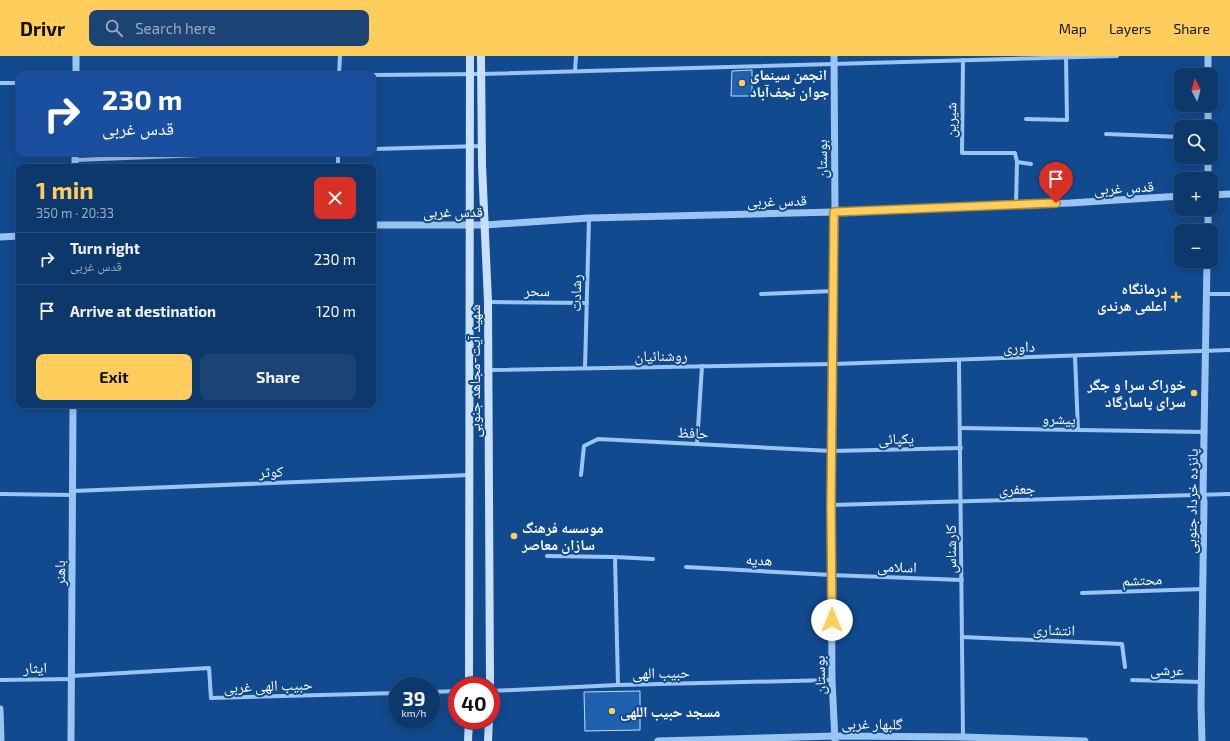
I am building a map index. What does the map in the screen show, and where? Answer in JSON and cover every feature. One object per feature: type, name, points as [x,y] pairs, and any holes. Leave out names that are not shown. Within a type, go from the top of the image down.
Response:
[{"type":"main road","name":"شهید آیت-مجاهد جنوبی","points":[[469,677],[470,56]]},
{"type":"main road","name":"شهید آیت-مجاهد جنوبی","points":[[481,56],[482,146],[489,370],[488,515],[490,677]]},
{"type":"main road","points":[[468,741],[469,729]]},
{"type":"main road","points":[[488,741],[489,729]]},
{"type":"street","points":[[76,56],[76,72]]},
{"type":"street","points":[[339,72],[340,56]]},
{"type":"street","points":[[575,71],[576,56]]},
{"type":"street","points":[[376,75],[575,71],[834,60],[963,60],[1117,56]]},
{"type":"street","points":[[1208,56],[1208,68]]},
{"type":"street","points":[[1026,119],[1067,120],[1066,57]]},
{"type":"street","name":"بوستان","points":[[834,60],[834,290],[831,575],[832,680],[835,738]]},
{"type":"street","name":"شیرین","points":[[963,60],[962,153],[1015,153],[1017,162],[1031,164]]},
{"type":"street","points":[[0,83],[16,83]]},
{"type":"street","points":[[1106,134],[1174,137]]},
{"type":"street","points":[[376,149],[482,146]]},
{"type":"street","points":[[75,160],[177,156]]},
{"type":"street","points":[[1016,205],[1017,162]]},
{"type":"street","points":[[1218,195],[1230,194]]},
{"type":"street","name":"قدس غربی","points":[[376,225],[485,225],[589,218],[834,212],[1016,205],[1174,196]]},
{"type":"street","name":"رشادت","points":[[585,368],[589,218]]},
{"type":"street","points":[[0,237],[16,236]]},
{"type":"street","name":"پانزده خرداد جنوبی","points":[[1202,741],[1203,495],[1208,268]]},
{"type":"street","points":[[761,294],[834,290]]},
{"type":"street","points":[[1207,294],[1230,294]]},
{"type":"street","name":"سحر","points":[[488,302],[586,303]]},
{"type":"street","name":"داوری","points":[[833,364],[960,361],[1230,350]]},
{"type":"street","points":[[1075,356],[1078,430]]},
{"type":"street","name":"کارشناس","points":[[960,361],[963,737]]},
{"type":"street","name":"روشنائیان","points":[[489,370],[833,364]]},
{"type":"street","points":[[697,444],[702,366]]},
{"type":"street","name":"باهنر","points":[[71,741],[73,408]]},
{"type":"street","name":"پیشرو","points":[[960,428],[1205,432]]},
{"type":"street","name":"حافظ","points":[[581,475],[584,446],[598,439],[832,451]]},
{"type":"street","name":"یکپائی","points":[[832,451],[961,448]]},
{"type":"street","name":"کوثر","points":[[0,494],[73,493],[470,475]]},
{"type":"street","name":"جعفری","points":[[831,505],[1230,494]]},
{"type":"street","points":[[547,556],[653,559]]},
{"type":"street","points":[[615,557],[618,685]]},
{"type":"street","name":"هدیه","points":[[686,567],[831,575]]},
{"type":"street","name":"اسلامی","points":[[831,575],[962,580]]},
{"type":"street","name":"محتشم","points":[[1082,594],[1203,589]]},
{"type":"street","name":"انتشاری","points":[[962,637],[1122,644],[1125,667]]},
{"type":"street","name":"حبیب الهی غربی","points":[[71,678],[209,668],[211,698],[388,693]]},
{"type":"street","name":"ایثار","points":[[0,680],[71,678]]},
{"type":"street","name":"حبیب الهی","points":[[500,691],[618,685],[832,680]]},
{"type":"street","name":"عرشی","points":[[1132,680],[1202,682]]},
{"type":"street","points":[[0,709],[1,741]]},
{"type":"street","name":"گلبهار غربی","points":[[658,741],[963,737],[1085,741]]},
{"type":"building","name":"انجمن سینمای جوان نجف‌آباد","points":[[752,70],[752,96],[731,96],[732,71]]},
{"type":"building","name":"مسجد حبیب اللهی","points":[[640,691],[640,730],[585,731],[584,692]]},
{"type":"place","name":"انجمن سینمای جوان نجف‌آباد","points":[[742,83]]},
{"type":"place","name":"درمانگاه اعلمی هرندی","points":[[1176,297]]},
{"type":"place","name":"خوراک سرا و جگر سرای پاسارگاد","points":[[1194,393]]},
{"type":"place","name":"موسسه فرهنگ سازان معاصر","points":[[514,536]]},
{"type":"place","name":"مسجد حبیب اللهی","points":[[612,711]]},
{"type":"route","points":[[832,620],[831,505],[834,212],[1056,203]]}]
